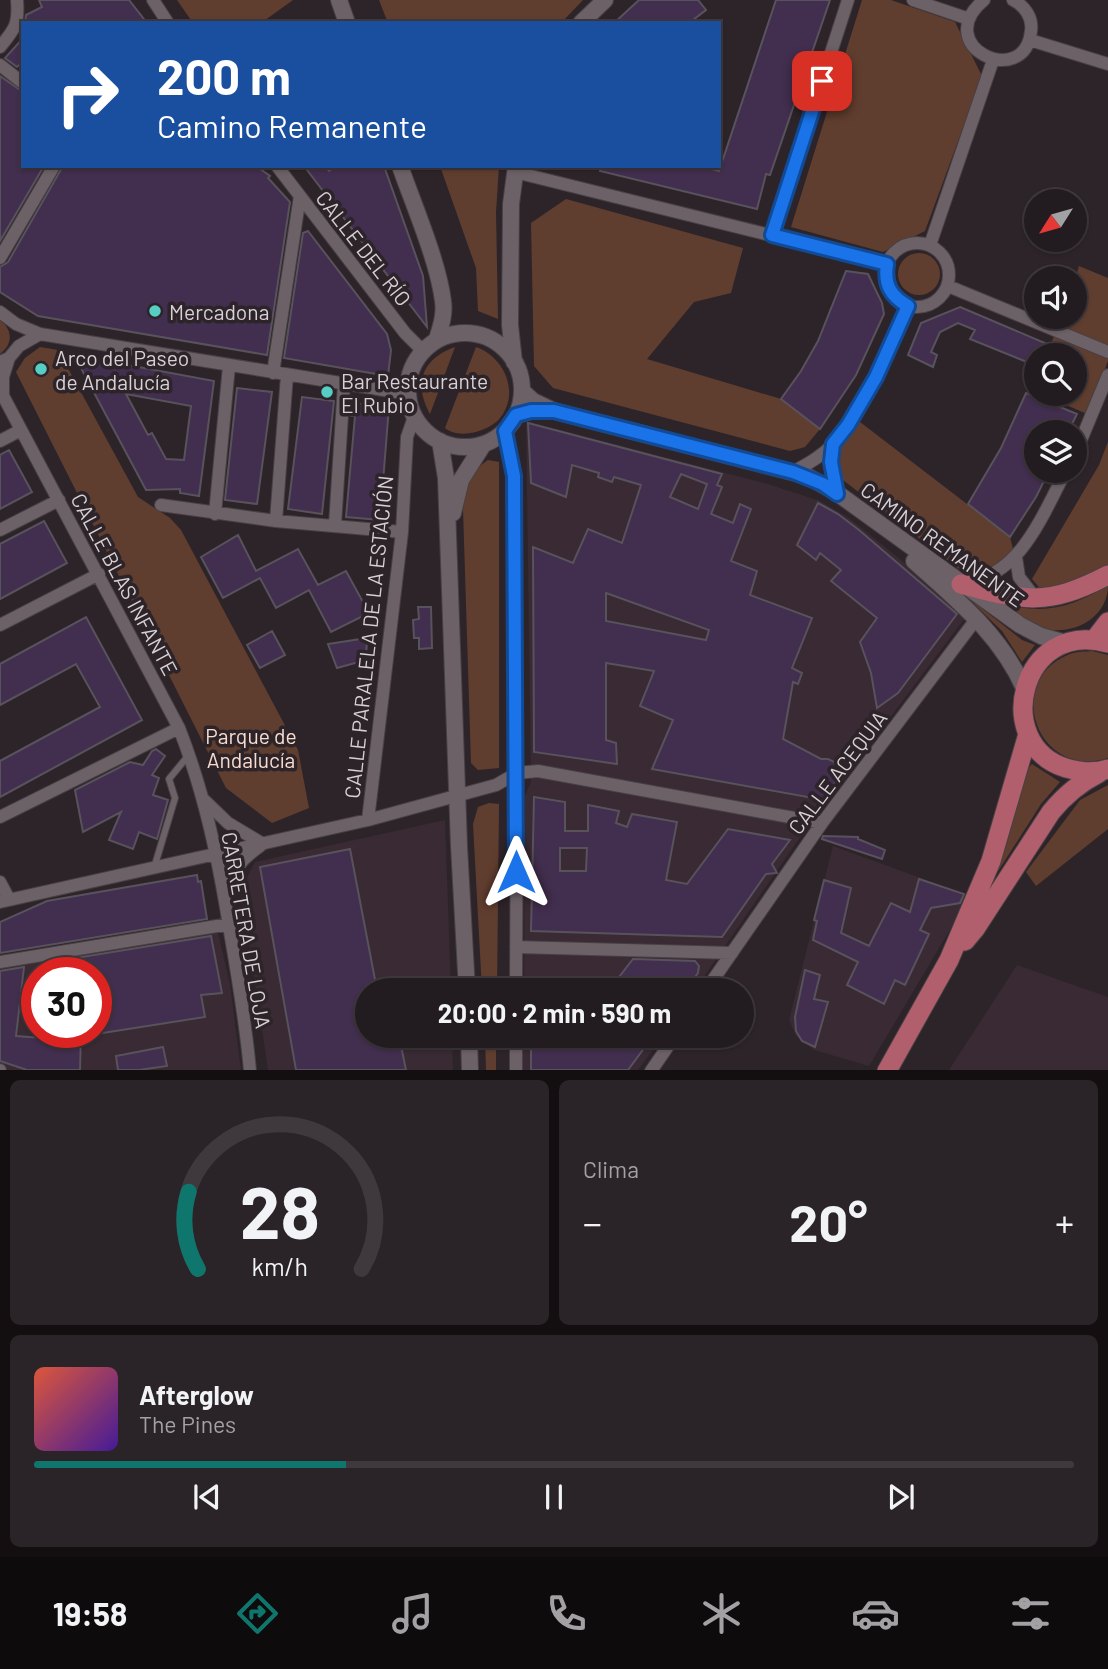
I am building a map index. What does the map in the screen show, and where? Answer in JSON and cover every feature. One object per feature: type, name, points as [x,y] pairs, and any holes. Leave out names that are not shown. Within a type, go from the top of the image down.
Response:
[{"type":"main road","points":[[961,584],[1026,599],[1078,591],[1108,575]]},
{"type":"main road","points":[[1106,770],[1081,772],[1059,766],[1041,752],[1028,734],[1022,711],[1024,688],[1033,669],[1047,654],[1066,643],[1101,641],[1108,622]]},
{"type":"main road","points":[[887,1070],[949,960],[991,861],[1028,734]]},
{"type":"main road","points":[[949,960],[975,929],[1064,796],[1081,782],[1106,770]]},
{"type":"street","points":[[0,47],[16,26],[17,0]]},
{"type":"street","points":[[153,0],[167,21]]},
{"type":"street","points":[[340,0],[347,21]]},
{"type":"street","points":[[583,21],[605,0]]},
{"type":"street","points":[[772,235],[848,0]]},
{"type":"street","points":[[913,0],[969,19]]},
{"type":"street","points":[[984,0],[975,8],[969,19],[967,32],[972,45],[981,55],[993,60],[1015,57],[1024,50],[1030,40],[1032,27],[1028,14],[1013,0]]},
{"type":"street","points":[[1030,40],[1108,64]]},
{"type":"street","points":[[930,245],[993,60]]},
{"type":"street","points":[[0,65],[21,81]]},
{"type":"street","points":[[0,258],[53,168]]},
{"type":"street","name":"CALLE DEL RÍO","points":[[279,168],[405,333],[424,352]]},
{"type":"street","points":[[401,168],[427,242],[443,302],[443,322],[438,339]]},
{"type":"street","points":[[514,362],[505,349],[491,339],[473,333],[452,334],[438,339],[417,359],[410,376],[408,394],[414,417],[430,435],[440,441],[453,446],[468,447],[483,444],[505,431],[516,415],[522,391],[514,362],[510,325],[511,204],[515,169],[887,264]]},
{"type":"street","points":[[273,373],[300,196]]},
{"type":"street","points":[[917,243],[930,245],[940,252],[947,262],[950,274],[948,286],[932,304],[908,306],[896,300],[889,289],[885,277],[887,264],[894,253],[904,246],[917,243]]},
{"type":"street","points":[[948,286],[1108,352]]},
{"type":"street","points":[[793,472],[816,459],[848,425],[876,377],[908,306]]},
{"type":"street","points":[[0,312],[16,324],[40,334],[408,394]]},
{"type":"street","points":[[16,324],[20,335],[19,346]]},
{"type":"street","points":[[4,360],[19,346],[40,334]]},
{"type":"street","name":"CALLE BLAS INFANTE","points":[[4,360],[2,392],[179,728],[190,755],[201,797]]},
{"type":"street","points":[[215,514],[229,366]]},
{"type":"street","points":[[1087,426],[1108,375]]},
{"type":"street","points":[[276,522],[287,376]]},
{"type":"street","points":[[335,525],[344,384]]},
{"type":"street","name":"CAMINO REMANENTE","points":[[522,391],[533,401],[554,411],[793,472],[823,484],[1020,625],[1041,636],[1066,643]]},
{"type":"street","name":"CAMINO REMANENTE","points":[[516,415],[531,411],[554,411]]},
{"type":"street","name":"CALLE PARALELA DE LA ESTACIÓN","points":[[368,820],[402,532],[407,437],[414,417]]},
{"type":"street","points":[[0,441],[21,430]]},
{"type":"street","points":[[505,431],[514,476],[516,978]]},
{"type":"street","points":[[440,441],[446,478],[450,628],[466,978]]},
{"type":"street","points":[[447,536],[461,480],[483,444]]},
{"type":"street","points":[[833,444],[831,462],[843,498],[978,618],[1010,660],[1024,688]]},
{"type":"street","points":[[961,584],[988,578],[1016,557],[1059,483]]},
{"type":"street","points":[[0,530],[59,500]]},
{"type":"street","points":[[161,505],[276,522],[402,532]]},
{"type":"street","points":[[1016,557],[1019,577],[1036,598]]},
{"type":"street","points":[[0,625],[99,574]]},
{"type":"street","name":"CALLE ACEQUIA","points":[[714,978],[822,823],[978,618]]},
{"type":"street","points":[[0,817],[179,728]]},
{"type":"street","points":[[0,882],[4,900],[368,820],[496,785],[517,773],[538,771],[822,823]]},
{"type":"street","points":[[201,797],[228,824],[263,844]]},
{"type":"street","name":"CARRETERA DE LOJA","points":[[201,797],[217,854],[227,908],[246,1025],[250,1070]]},
{"type":"street","points":[[227,908],[230,876],[248,854],[263,844]]},
{"type":"street","points":[[0,962],[229,924]]},
{"type":"street","points":[[516,947],[732,953]]},
{"type":"street","points":[[469,1048],[470,1070]]},
{"type":"street","points":[[516,1048],[516,1070]]},
{"type":"street","points":[[651,1070],[667,1048]]},
{"type":"lane","points":[[154,868],[176,798],[170,775],[190,755]]},
{"type":"shaded area","points":[[526,421],[768,484],[820,501],[849,518],[968,614],[796,843],[703,978],[524,978],[525,796],[531,782]]},
{"type":"shaded area","points":[[445,820],[451,978],[355,978],[355,1048],[452,1048],[453,1070],[268,1070],[241,889],[255,862]]},
{"type":"shaded area","points":[[833,846],[970,896],[869,1066],[814,1050],[796,1036],[789,1020]]},
{"type":"shaded area","points":[[217,928],[230,984],[241,1070],[0,1070],[0,965],[21,961],[21,1048],[112,1048],[112,957],[47,957]]},
{"type":"shaded area","points":[[1017,965],[1108,997],[1108,1070],[949,1070]]},
{"type":"shaded area","points":[[523,1048],[654,1048],[638,1070],[523,1070]]},
{"type":"green space","points":[[177,0],[293,0],[264,21],[192,21]]},
{"type":"green space","points":[[379,0],[583,0],[563,21],[387,21]]},
{"type":"green space","points":[[862,0],[891,0],[955,22],[982,76],[925,231],[883,252],[791,227]]},
{"type":"green space","points":[[441,168],[499,168],[496,212],[498,319],[478,311],[476,268]]},
{"type":"green space","points":[[566,199],[743,248],[731,293],[694,302],[647,359],[781,399],[820,429],[805,447],[790,451],[553,388],[534,366],[531,223]]},
{"type":"green space","points":[[919,253],[934,259],[940,274],[934,289],[919,295],[904,289],[898,274],[904,259]]},
{"type":"green space","points":[[1087,269],[1108,278],[1108,361],[1087,414],[1069,406],[1087,406],[1087,343],[1051,343],[1057,329],[1087,329]]},
{"type":"green space","points":[[0,320],[10,337],[0,354]]},
{"type":"green space","name":"Parque de Andalucía","points":[[40,347],[58,350],[138,497],[170,518],[181,530],[298,750],[309,808],[272,823],[226,788],[16,372],[25,358]]},
{"type":"green space","points":[[455,347],[430,414],[422,392],[424,373],[435,358]]},
{"type":"green space","points":[[476,347],[494,358],[506,376],[509,397],[506,408],[500,418],[489,427],[466,434],[451,432],[445,428]]},
{"type":"green space","points":[[860,422],[1010,537],[1013,549],[999,565],[984,573],[968,576],[839,477],[835,453]]},
{"type":"green space","points":[[1108,442],[1108,568],[1043,592],[1032,579],[1099,465]]},
{"type":"green space","points":[[488,460],[499,462],[499,768],[478,770],[471,763],[463,509],[470,481],[477,469]]},
{"type":"green space","points":[[1108,585],[1102,607],[1095,616],[1086,623],[1064,630],[1036,626],[1004,604],[1033,609],[1058,607],[1083,599]]},
{"type":"green space","points":[[965,595],[1022,640],[1035,645],[1022,662],[1002,631]]},
{"type":"green space","points":[[1092,651],[1108,655],[1108,758],[1083,761],[1063,755],[1047,742],[1037,724],[1033,704],[1037,684],[1049,667],[1070,654]]},
{"type":"green space","points":[[1032,764],[1060,782],[1041,804],[995,876],[1029,767]]},
{"type":"green space","points":[[1108,785],[1108,829],[1036,886],[1026,872],[1080,800]]},
{"type":"green space","points":[[489,803],[499,804],[497,978],[481,978],[473,824],[478,807]]},
{"type":"green space","points":[[485,1048],[496,1048],[496,1070],[486,1070]]},
{"type":"building","points":[[39,0],[129,0],[145,21],[25,21],[26,15],[42,7]]},
{"type":"building","points":[[639,0],[698,0],[706,10],[692,21],[616,21]]},
{"type":"building","points":[[776,0],[830,0],[770,175],[766,174],[757,209],[600,171],[600,168],[708,168],[719,171]]},
{"type":"building","points":[[21,40],[21,63],[17,67],[5,58]]},
{"type":"building","points":[[0,76],[21,91],[21,168],[43,168],[0,241]]},
{"type":"building","points":[[62,168],[259,168],[270,176],[268,178],[290,202],[267,355],[38,316],[0,292],[0,267],[8,262]]},
{"type":"building","points":[[306,168],[327,168],[329,171],[333,168],[385,168],[423,276],[427,327]]},
{"type":"building","points":[[308,231],[387,334],[391,350],[388,376],[284,358],[303,233]]},
{"type":"building","points":[[846,271],[868,274],[882,303],[884,314],[856,375],[820,429],[781,399],[818,341]]},
{"type":"building","points":[[960,307],[1045,343],[1024,343],[1024,361],[970,339],[975,330],[958,323],[940,332],[931,352],[937,355],[933,367],[908,355],[921,323]]},
{"type":"building","points":[[74,355],[214,381],[199,496],[180,493],[180,489],[146,490]],"holes":[[[126,394],[191,406],[184,460],[166,459],[152,433],[148,435]]]},
{"type":"building","points":[[237,388],[272,392],[257,504],[225,500]]},
{"type":"building","points":[[302,397],[334,401],[322,514],[288,509]]},
{"type":"building","points":[[1024,397],[1024,406],[1058,406],[1077,414],[1074,420],[1024,420],[1024,483],[1043,483],[1010,537],[968,504],[1001,448]]},
{"type":"building","points":[[352,403],[389,406],[380,520],[346,517],[355,416],[351,416]]},
{"type":"building","points":[[528,423],[722,474],[717,485],[722,487],[711,514],[733,523],[740,504],[751,509],[731,561],[757,571],[750,595],[812,618],[792,668],[802,673],[798,684],[793,682],[783,739],[821,759],[828,759],[845,767],[824,800],[652,769],[673,720],[640,706],[654,671],[606,663],[606,740],[616,743],[617,764],[534,752],[533,547],[573,563],[588,529],[622,543],[641,485],[614,477],[612,482],[598,477],[599,473],[572,465],[566,497],[531,483]],"holes":[[[681,474],[707,484],[698,509],[670,497]],[[606,593],[709,630],[706,640],[606,621]]]},
{"type":"building","points":[[9,450],[32,492],[0,509],[0,455]]},
{"type":"building","points":[[818,503],[859,530],[957,614],[898,693],[877,708],[871,673],[860,642],[877,618],[831,581],[841,570],[820,553],[816,560],[797,545]]},
{"type":"building","points":[[44,521],[67,563],[0,599],[0,544]]},
{"type":"building","points":[[238,535],[256,571],[298,549],[318,585],[346,571],[369,613],[331,632],[309,590],[276,608],[260,578],[223,598],[201,557]]},
{"type":"building","points":[[418,607],[431,607],[432,648],[419,649],[419,638],[414,638],[413,620],[419,619]]},
{"type":"building","points":[[86,617],[142,720],[0,797],[0,761],[100,707],[76,664],[0,705],[0,664]]},
{"type":"building","points":[[272,631],[285,655],[260,668],[247,645]]},
{"type":"building","points":[[367,638],[366,660],[337,668],[328,644]]},
{"type":"building","points":[[156,749],[165,756],[152,775],[159,778],[153,795],[168,800],[157,839],[139,832],[133,849],[109,840],[121,812],[83,832],[75,790],[130,762],[143,765]]},
{"type":"building","points":[[534,797],[565,802],[565,831],[588,831],[588,805],[619,811],[616,823],[627,827],[632,814],[677,822],[666,880],[687,884],[728,829],[790,840],[772,864],[777,873],[766,874],[722,937],[531,931]],"holes":[[[560,848],[587,848],[586,871],[560,871]]]},
{"type":"building","points":[[823,836],[858,837],[885,850],[882,859],[822,839]]},
{"type":"building","points":[[350,849],[375,978],[355,978],[355,1048],[401,1048],[406,1070],[296,1070],[260,867]]},
{"type":"building","points":[[197,875],[198,882],[201,881],[207,919],[0,953],[0,922],[47,901]]},
{"type":"building","points":[[919,879],[964,894],[960,903],[931,908],[920,930],[929,934],[905,985],[895,980],[884,1004],[847,985],[858,962],[813,940],[817,921],[814,920],[824,880],[851,888],[841,933],[869,946],[891,903],[910,912]]},
{"type":"building","points":[[211,936],[222,993],[201,995],[205,1017],[112,1032],[112,957],[82,957]]},
{"type":"building","points":[[633,959],[695,961],[699,966],[694,978],[618,978]]},
{"type":"building","points":[[21,968],[16,1036],[21,1036],[21,1048],[81,1048],[80,1070],[27,1070],[0,1061],[0,971]]},
{"type":"building","points":[[805,970],[820,975],[814,999],[828,1002],[815,1047],[802,1041],[796,1031],[795,1017]]},
{"type":"building","points":[[163,1047],[167,1066],[118,1070],[116,1056]]},
{"type":"building","points":[[531,1048],[644,1048],[628,1070],[531,1070]]},
{"type":"place","name":"Mercadona","points":[[155,311]]},
{"type":"place","name":"Arco del Paseo de Andalucía","points":[[41,369]]},
{"type":"place","name":"Bar Restaurante El Rubio","points":[[327,392]]},
{"type":"route","points":[[516,872],[514,476],[505,431],[516,415],[531,411],[554,411],[807,476],[837,494],[831,462],[833,444],[848,425],[876,377],[908,306],[896,300],[889,289],[885,277],[887,264],[772,235],[822,81]]}]
